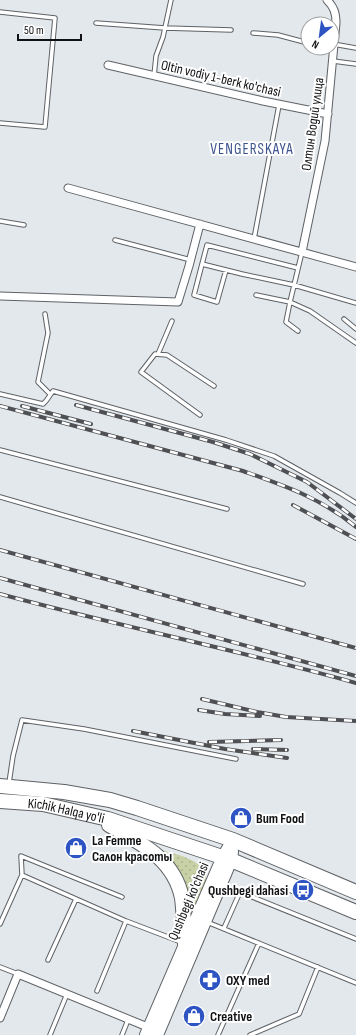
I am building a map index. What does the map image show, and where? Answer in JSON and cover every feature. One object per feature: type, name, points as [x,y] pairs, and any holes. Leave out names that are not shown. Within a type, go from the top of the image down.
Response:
[{"type":"highway","name":"Kichik Halqa yo'li","points":[[4,786],[64,792],[110,800],[209,831],[356,892]]},
{"type":"highway","name":"Kichik Halqa yo'li","points":[[0,801],[43,804],[108,819],[231,860],[356,912]]},
{"type":"highway","points":[[86,813],[148,848],[167,866],[176,880],[181,896],[185,944]]},
{"type":"highway","points":[[203,850],[209,831]]},
{"type":"highway","points":[[231,860],[239,843]]},
{"type":"main road","name":"Qushbegi ko'chasi","points":[[153,1032],[185,944],[231,860]]},
{"type":"main road","name":"Qushbegi ko'chasi","points":[[153,1032],[205,921],[231,860]]},
{"type":"street","name":"Олтин Водий улица","points":[[327,0],[332,6],[335,16]]},
{"type":"street","name":"Олтин Водий улица","points":[[302,252],[325,141],[333,56]]},
{"type":"street","name":"Oltin vodiy 1-berk ko'chasi","points":[[108,65],[328,114]]},
{"type":"street","points":[[68,188],[356,267]]},
{"type":"street","points":[[0,296],[178,302],[200,224]]},
{"type":"street","points":[[0,1018],[18,974],[129,1019],[153,1032]]},
{"type":"lane","points":[[154,76],[156,56],[163,37],[171,0]]},
{"type":"lane","points":[[0,12],[55,18],[45,128],[0,123]]},
{"type":"lane","points":[[96,24],[231,30]]},
{"type":"lane","points":[[253,33],[278,35],[300,41]]},
{"type":"lane","points":[[340,45],[356,48]]},
{"type":"lane","points":[[333,61],[356,64]]},
{"type":"lane","points":[[254,239],[278,104]]},
{"type":"lane","points":[[0,221],[24,225]]},
{"type":"lane","points":[[115,240],[191,260]]},
{"type":"lane","points":[[226,270],[217,302],[194,296],[207,245],[298,268]]},
{"type":"lane","points":[[298,331],[286,322],[302,252]]},
{"type":"lane","points":[[202,264],[294,285],[356,303]]},
{"type":"lane","points":[[256,295],[290,302],[310,312],[356,343]]},
{"type":"lane","points":[[45,314],[48,333],[38,382],[50,394]]},
{"type":"lane","points":[[344,319],[356,329]]},
{"type":"lane","points":[[158,354],[172,321]]},
{"type":"lane","points":[[200,415],[141,372],[155,354],[167,354],[214,386]]},
{"type":"lane","points":[[0,394],[43,404],[53,391],[226,440],[274,456],[356,503]]},
{"type":"lane","points":[[0,450],[227,509]]},
{"type":"lane","points":[[0,497],[303,584]]},
{"type":"lane","points":[[4,786],[22,720],[84,729],[236,759]]},
{"type":"lane","points":[[0,924],[22,875],[21,856],[122,897]]},
{"type":"lane","points":[[22,875],[126,921],[185,944]]},
{"type":"lane","points":[[224,928],[240,892],[356,939]]},
{"type":"lane","points":[[48,960],[76,899]]},
{"type":"lane","points":[[97,991],[126,921]]},
{"type":"lane","points":[[205,921],[356,983]]},
{"type":"lane","points":[[218,1035],[259,943]]},
{"type":"lane","points":[[0,967],[18,974]]},
{"type":"lane","points":[[250,1035],[299,1014],[318,967]]},
{"type":"lane","points":[[50,1035],[67,994]]},
{"type":"lane","points":[[122,1035],[129,1019]]},
{"type":"green space","points":[[151,848],[176,854],[194,861],[201,866],[205,872],[205,884],[190,921]]},
{"type":"railway","points":[[76,405],[213,442],[250,454],[307,482],[356,519]]},
{"type":"railway","points":[[0,406],[243,471],[316,500],[356,527]]},
{"type":"railway","points":[[22,406],[91,424]]},
{"type":"railway","points":[[293,505],[356,539]]},
{"type":"railway","points":[[0,550],[356,648]]},
{"type":"railway","points":[[0,578],[356,676]]},
{"type":"railway","points":[[0,594],[356,683]]},
{"type":"railway","points":[[202,699],[286,717],[356,721]]},
{"type":"railway","points":[[199,710],[225,714],[260,716]]},
{"type":"railway","points":[[133,731],[225,749],[287,758]]},
{"type":"railway","points":[[209,742],[281,740]]},
{"type":"railway","points":[[253,749],[287,750]]},
{"type":"place","name":"Bum Food","points":[[241,818]]},
{"type":"place","name":"La Femme Салон красоты","points":[[76,848]]},
{"type":"place","name":"Qushbegi dahasi","points":[[303,890]]},
{"type":"place","name":"OXY med","points":[[210,980]]},
{"type":"place","name":"Creative","points":[[194,1016]]},
{"type":"district","name":"VENGERSKAYA","points":[[252,149]]}]
